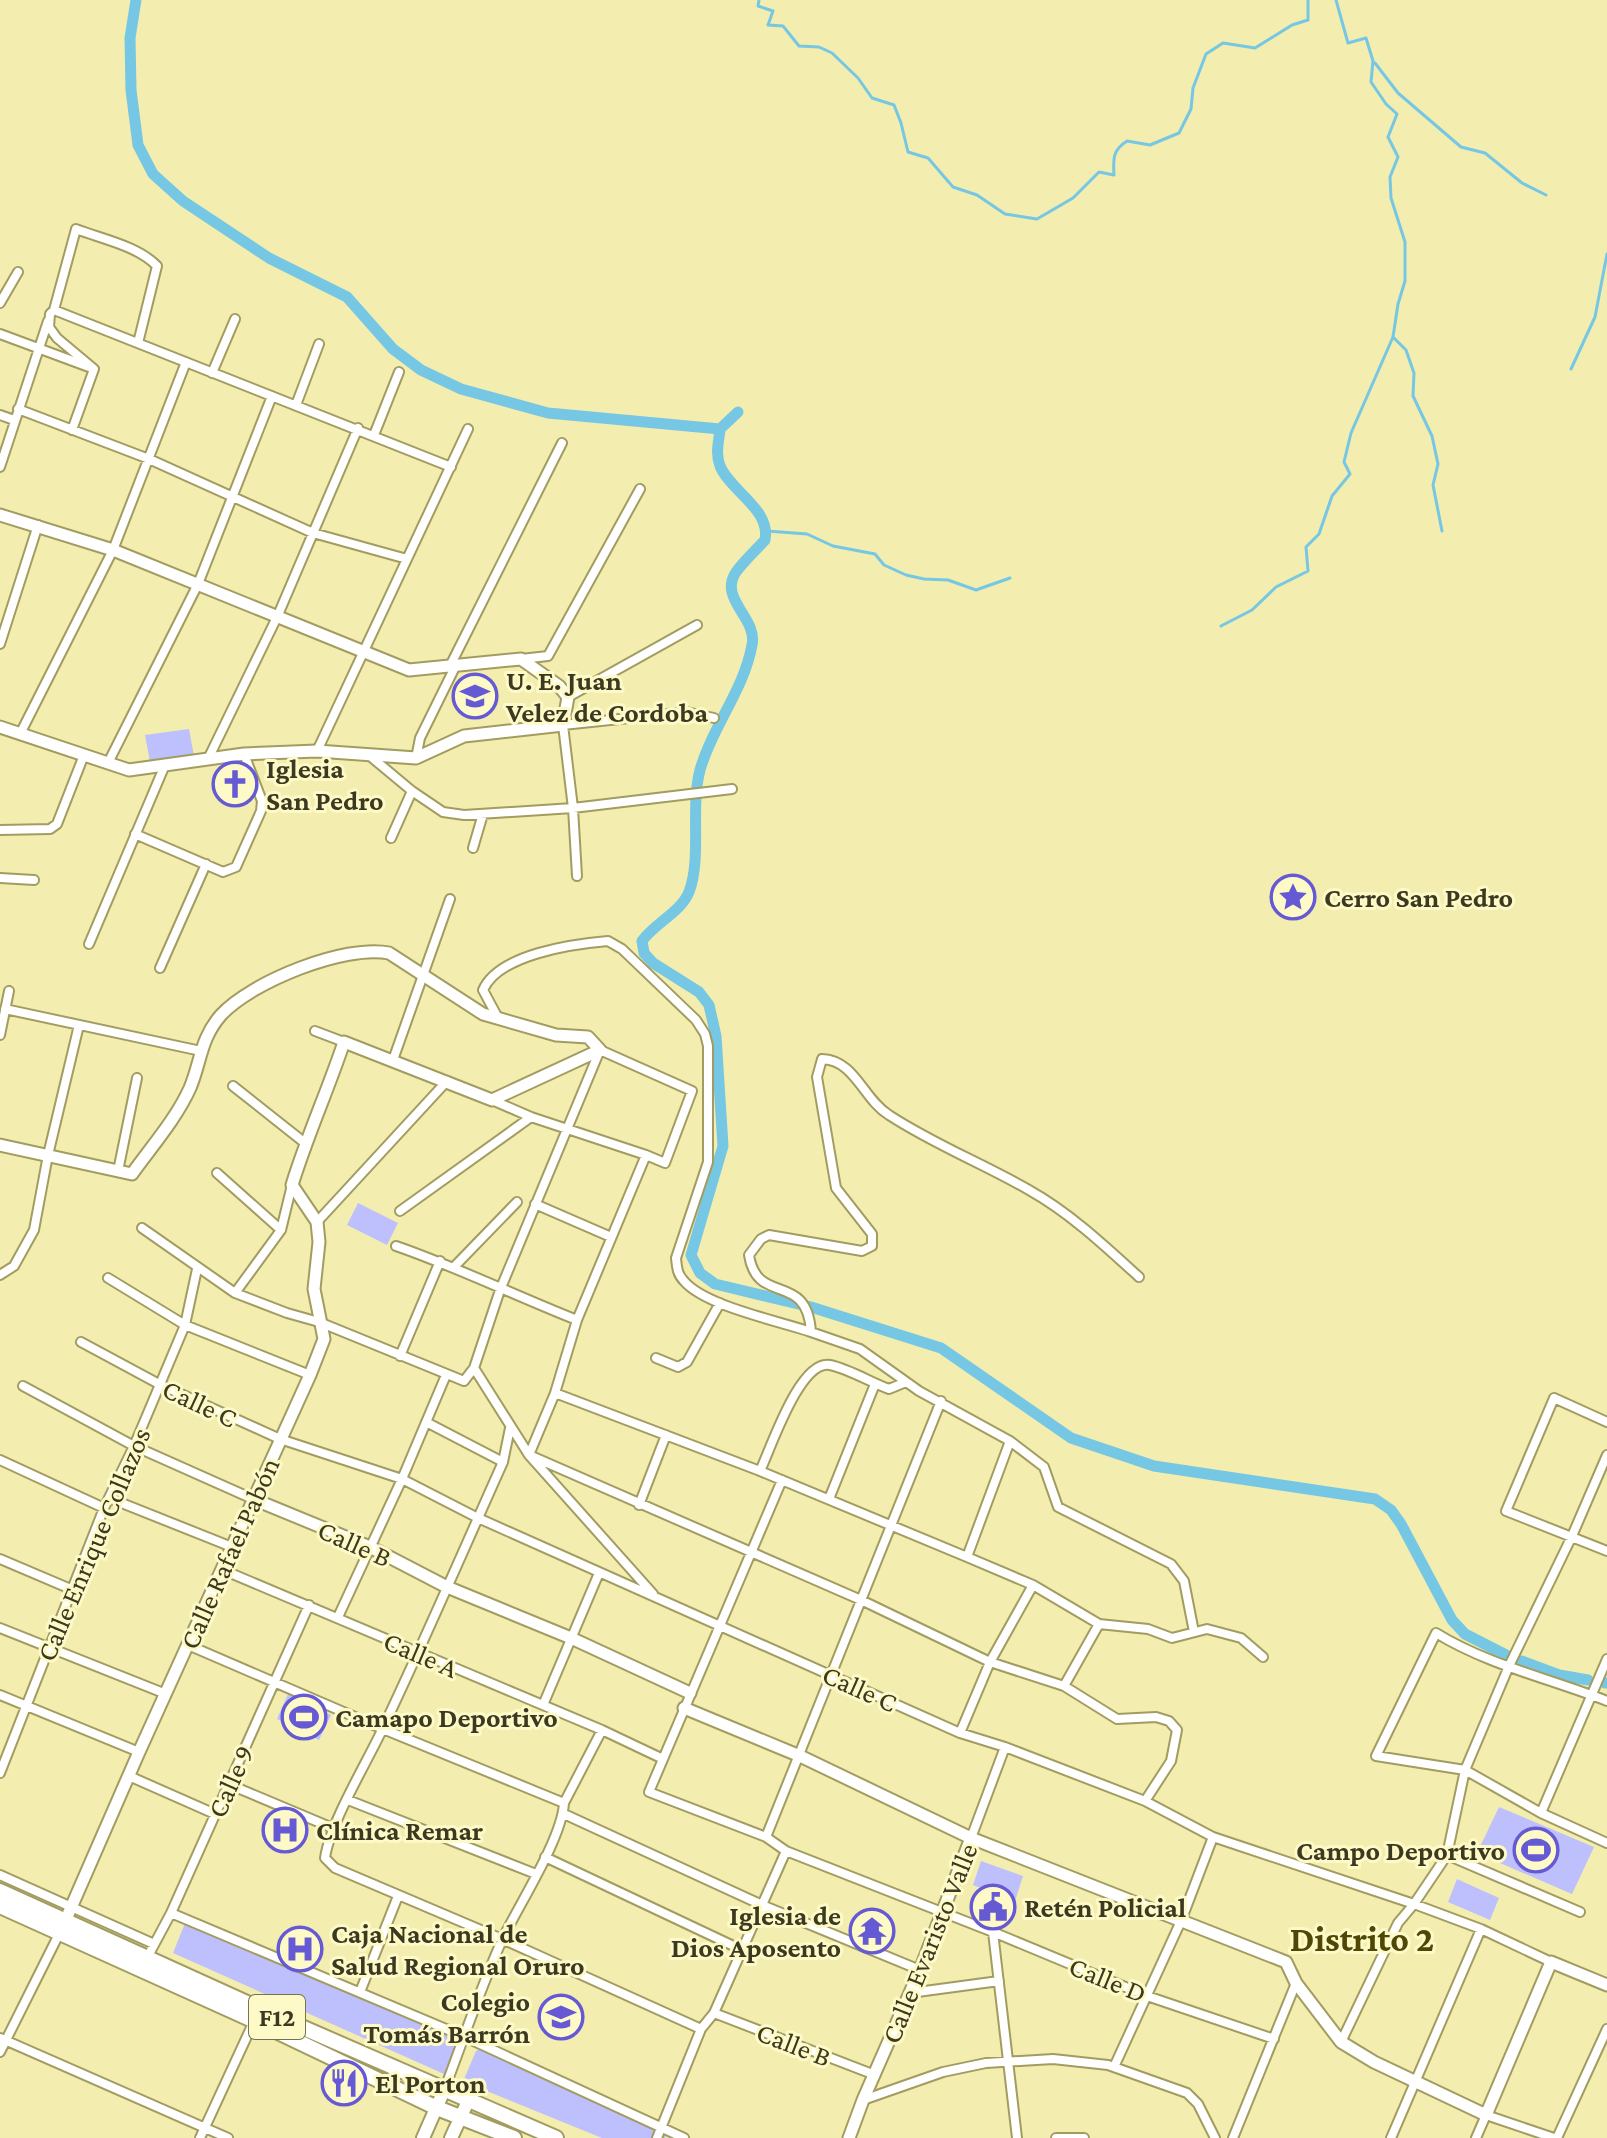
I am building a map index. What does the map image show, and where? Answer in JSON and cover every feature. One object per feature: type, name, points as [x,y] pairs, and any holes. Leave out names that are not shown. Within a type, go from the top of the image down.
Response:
[{"type":"main road","name":"F12","points":[[0,1891],[63,1928],[151,1950],[257,2015],[437,2108],[514,2138]]},
{"type":"main road","name":"F12","points":[[0,1906],[63,1928],[257,2015],[445,2088],[556,2138]]},
{"type":"main road","points":[[423,2138],[445,2088]]},
{"type":"main road","points":[[451,2138],[469,2099]]},
{"type":"street","points":[[0,467],[48,320],[54,310],[76,229],[131,249],[150,258],[157,266],[138,343]]},
{"type":"street","points":[[0,303],[18,272]]},
{"type":"street","points":[[54,310],[451,467]]},
{"type":"street","points":[[212,373],[235,319]]},
{"type":"street","points":[[48,320],[57,338],[94,369]]},
{"type":"street","points":[[0,334],[94,369]]},
{"type":"street","points":[[296,405],[319,344]]},
{"type":"street","points":[[20,734],[113,550],[186,362]]},
{"type":"street","points":[[72,430],[94,369]]},
{"type":"street","points":[[374,435],[399,372]]},
{"type":"street","points":[[108,763],[198,584],[272,396]]},
{"type":"street","points":[[18,409],[149,459],[313,533],[407,559]]},
{"type":"street","points":[[0,415],[14,420]]},
{"type":"street","points":[[208,759],[278,615],[358,428]]},
{"type":"street","points":[[317,751],[468,429]]},
{"type":"street","points":[[416,758],[420,738],[453,665],[562,443]]},
{"type":"street","points":[[0,515],[113,550],[409,670],[548,656],[640,489]]},
{"type":"street","points":[[0,644],[38,525]]},
{"type":"street","points":[[568,697],[697,625]]},
{"type":"street","points":[[521,659],[559,686],[568,697],[563,725],[577,876]]},
{"type":"street","points":[[0,727],[129,770],[244,754],[317,751],[416,758],[464,736],[686,712],[714,718]]},
{"type":"street","points":[[135,834],[223,872],[236,867],[261,811],[262,801],[244,754]]},
{"type":"street","points":[[0,830],[50,829],[57,824],[84,755]]},
{"type":"street","points":[[370,756],[443,812],[464,815],[573,808],[732,789]]},
{"type":"street","points":[[89,944],[165,765]]},
{"type":"street","points":[[391,838],[412,791]]},
{"type":"street","points":[[473,848],[483,814]]},
{"type":"street","points":[[160,968],[206,864]]},
{"type":"street","points":[[0,878],[34,880]]},
{"type":"street","points":[[393,1060],[450,899]]},
{"type":"street","points":[[498,1019],[483,990],[492,977],[514,961],[608,941],[622,949],[696,1020],[708,1046],[708,1162],[676,1258],[678,1273],[684,1283],[720,1303],[860,1349],[906,1382],[1010,1441],[1044,1467],[1058,1507],[1171,1564],[1184,1581],[1194,1632]]},
{"type":"street","points":[[0,1145],[132,1174],[180,1108],[192,1084],[207,1036],[222,1015],[262,986],[345,953],[376,950],[389,953],[483,1014],[556,1035],[588,1037],[600,1050],[692,1091],[665,1163],[531,1117],[315,1031]]},
{"type":"street","points":[[0,1035],[9,991]]},
{"type":"street","points":[[5,1009],[201,1051]]},
{"type":"street","points":[[0,1275],[14,1266],[34,1230],[48,1155],[79,1025]]},
{"type":"street","points":[[235,1293],[281,1230],[305,1143],[324,1103],[344,1042]]},
{"type":"street","points":[[492,1100],[600,1050]]},
{"type":"street","points":[[142,1228],[235,1293],[319,1322],[464,1381],[474,1368],[500,1290],[600,1050]]},
{"type":"street","points":[[811,1332],[810,1315],[802,1299],[772,1287],[755,1275],[749,1255],[761,1239],[769,1235],[862,1251],[872,1246],[872,1234],[836,1188],[817,1077],[822,1059],[836,1059],[847,1067],[886,1114],[1032,1191],[1083,1227],[1139,1277]]},
{"type":"street","points":[[118,1171],[137,1078]]},
{"type":"street","points":[[292,1185],[317,1222],[447,1081]]},
{"type":"street","points":[[233,1086],[305,1143]]},
{"type":"street","points":[[400,1211],[531,1117]]},
{"type":"street","points":[[529,1455],[555,1393],[577,1320],[646,1155]]},
{"type":"street","points":[[217,1173],[281,1230]]},
{"type":"street","points":[[453,1268],[517,1202]]},
{"type":"street","points":[[535,1204],[611,1237]]},
{"type":"street","name":"Calle Rafael Pabón","points":[[0,2052],[3,2039],[63,1928],[324,1339],[314,1289],[319,1242],[317,1222]]},
{"type":"street","points":[[396,1246],[440,1261],[500,1290],[577,1320]]},
{"type":"street","points":[[400,1356],[440,1261]]},
{"type":"street","name":"Calle Enrique Collazos","points":[[0,1773],[104,1508],[185,1325],[197,1269]]},
{"type":"street","points":[[108,1278],[185,1325],[310,1375]]},
{"type":"street","points":[[656,1358],[678,1367],[687,1362],[720,1303]]},
{"type":"street","name":"Calle C","points":[[81,1342],[159,1384],[280,1439],[402,1479],[478,1518],[960,1733],[1145,1801],[1213,1837],[1414,1904],[1481,1929],[1551,1962]]},
{"type":"street","points":[[760,1471],[800,1383],[814,1368],[827,1364],[889,1389],[906,1382]]},
{"type":"street","points":[[474,1368],[529,1455],[657,1597]]},
{"type":"street","points":[[338,1617],[446,1375]]},
{"type":"street","points":[[829,1499],[875,1384]]},
{"type":"street","name":"Calle B","points":[[23,1386],[134,1446],[370,1547],[447,1587],[571,1638],[690,1693]]},
{"type":"street","points":[[555,1393],[760,1471],[1033,1585],[1099,1624],[1148,1629],[1172,1638],[1207,1629],[1241,1638],[1263,1657]]},
{"type":"street","points":[[1607,1422],[1554,1398],[1506,1511],[1607,1551]]},
{"type":"street","points":[[766,1837],[941,1401]]},
{"type":"street","points":[[426,1422],[503,1462]]},
{"type":"street","points":[[510,1428],[503,1462],[348,1800],[325,1858],[335,1868],[701,2029]]},
{"type":"street","points":[[639,1505],[666,1435]]},
{"type":"street","points":[[967,1557],[1010,1441]]},
{"type":"street","points":[[529,1455],[861,1600],[990,1662],[1064,1686],[1117,1719],[1156,1717],[1169,1721],[1177,1730],[1171,1761],[1145,1801]]},
{"type":"street","points":[[1341,2042],[1398,1923],[1447,1855],[1465,1770],[1509,1666],[1607,1455]]},
{"type":"street","points":[[0,1460],[104,1508]]},
{"type":"street","points":[[661,1758],[782,1480]]},
{"type":"street","points":[[109,1498],[232,1547]]},
{"type":"street","points":[[0,1559],[73,1590]]},
{"type":"street","name":"Calle A","points":[[223,1570],[602,1730],[661,1758]]},
{"type":"street","points":[[543,1705],[599,1573]]},
{"type":"street","points":[[960,1733],[990,1662],[1033,1585]]},
{"type":"street","name":"Calle 9","points":[[151,1950],[171,1913],[309,1605]]},
{"type":"street","points":[[1064,1686],[1099,1624]]},
{"type":"street","points":[[0,1628],[166,1694]]},
{"type":"street","points":[[1607,1701],[1509,1666],[1450,1642],[1436,1633],[1376,1756],[1465,1770],[1541,1813],[1607,1843]]},
{"type":"street","points":[[188,1645],[274,1684],[564,1803]]},
{"type":"street","points":[[1541,1813],[1607,1659]]},
{"type":"street","points":[[0,1695],[139,1752]]},
{"type":"street","points":[[684,1708],[800,1756],[971,1838],[1286,1962],[1296,1983],[1341,2042],[1374,2062],[1486,2115],[1555,2138],[1607,2029]]},
{"type":"street","points":[[445,2088],[502,1939],[545,1857],[564,1814],[564,1803],[602,1730]]},
{"type":"street","name":"Calle Evaristo Valle","points":[[849,2138],[943,1913],[1005,1747]]},
{"type":"street","name":"Calle D","points":[[661,1758],[649,1792],[766,1837],[786,1851],[1147,1996],[1274,2039]]},
{"type":"street","points":[[129,1776],[215,1814]]},
{"type":"street","points":[[228,1784],[335,1829]]},
{"type":"street","points":[[348,1800],[536,1874]]},
{"type":"street","points":[[564,1814],[762,1905],[920,1970]]},
{"type":"street","points":[[1114,2067],[1181,1921],[1213,1837]]},
{"type":"street","points":[[657,2138],[701,2029],[714,2013],[786,1851]]},
{"type":"street","points":[[1447,1855],[1580,1912]]},
{"type":"street","points":[[545,1857],[742,1950]]},
{"type":"street","points":[[0,1875],[72,1906],[151,1950]]},
{"type":"street","points":[[360,1992],[398,1896]]},
{"type":"street","points":[[171,1913],[465,2037],[684,2138]]},
{"type":"street","points":[[1391,2138],[1481,1929]]},
{"type":"street","points":[[993,1932],[1017,2138]]},
{"type":"street","points":[[1476,2138],[1551,1962],[1607,1985]]},
{"type":"street","points":[[910,1993],[999,1981]]},
{"type":"street","points":[[1233,2138],[1296,1983]]},
{"type":"street","name":"Calle B","points":[[714,2013],[875,2075]]},
{"type":"street","points":[[200,2138],[257,2015]]},
{"type":"street","points":[[3,2039],[228,2138]]},
{"type":"street","points":[[863,2100],[943,2072],[1053,2059],[1114,2067],[1187,2093],[1198,2104],[1215,2138]]},
{"type":"street","points":[[1056,2138],[1084,2138]]},
{"type":"shaded area","points":[[189,729],[194,756],[150,762],[145,735]]},
{"type":"shaded area","points":[[358,1203],[398,1223],[387,1245],[347,1225]]},
{"type":"shaded area","name":"Camapo Deportivo","points":[[288,1694],[331,1715],[319,1740],[277,1719]]},
{"type":"shaded area","name":"Campo Deportivo","points":[[1499,1807],[1594,1847],[1572,1894],[1477,1853]]},
{"type":"shaded area","points":[[981,1861],[1023,1876],[1015,1901],[973,1885]]},
{"type":"shaded area","points":[[1457,1879],[1499,1898],[1490,1920],[1448,1902]]},
{"type":"shaded area","points":[[191,1922],[463,2041],[465,2047],[454,2071],[444,2074],[173,1953],[185,1923]]},
{"type":"shaded area","points":[[480,2049],[663,2130],[665,2138],[602,2138],[467,2083],[464,2079],[476,2051]]},
{"type":"waterway","points":[[136,0],[130,38],[131,90],[138,145],[153,174],[183,201],[269,258],[347,297],[393,349],[421,370],[461,389],[548,413],[720,429],[720,466],[762,519],[765,540],[739,568],[732,582],[735,600],[750,626],[752,645],[742,677],[700,770],[693,879],[680,906],[642,941],[644,953],[653,963],[699,992],[709,1005],[716,1036],[723,1146],[691,1255],[700,1273],[715,1284],[811,1307],[941,1348],[1071,1438],[1154,1466],[1375,1499],[1391,1510],[1401,1524],[1452,1620],[1465,1634],[1506,1655]]},
{"type":"waterway","points":[[759,0],[758,6],[773,11],[768,25],[783,26],[799,46],[819,47],[832,53],[858,78],[872,98],[894,105],[908,152],[928,158],[953,187],[977,195],[1005,214],[1037,219],[1073,198],[1099,172],[1114,175],[1115,155],[1127,141],[1150,145],[1179,133],[1191,109],[1193,88],[1206,54],[1223,43],[1255,48],[1292,25],[1308,20],[1308,0]]},
{"type":"waterway","points":[[1221,626],[1252,610],[1276,587],[1308,571],[1306,547],[1319,534],[1332,496],[1350,474],[1344,462],[1351,433],[1393,337],[1405,281],[1405,242],[1391,198],[1390,177],[1398,157],[1388,137],[1397,114],[1371,82],[1373,61],[1366,38],[1348,43],[1336,0]]},
{"type":"waterway","points":[[1375,63],[1398,93],[1461,147],[1485,153],[1522,183],[1546,195]]},
{"type":"waterway","points":[[1571,369],[1595,317],[1607,254]]},
{"type":"waterway","points":[[1393,337],[1406,350],[1414,373],[1413,396],[1432,436],[1438,464],[1433,485],[1442,531]]},
{"type":"waterway","points":[[720,429],[738,412]]},
{"type":"waterway","points":[[767,531],[807,534],[833,546],[875,554],[884,565],[906,575],[948,580],[976,590],[1010,578]]},
{"type":"waterway","points":[[1522,1661],[1559,1675],[1588,1680]]},
{"type":"place","name":"U. E. Juan Velez de Cordoba","points":[[475,696]]},
{"type":"place","name":"Iglesia San Pedro","points":[[235,784]]},
{"type":"place","name":"Cerro San Pedro","points":[[1293,897]]},
{"type":"place","name":"Camapo Deportivo","points":[[304,1717]]},
{"type":"place","name":"Clínica Remar","points":[[285,1830]]},
{"type":"place","name":"Campo Deportivo","points":[[1536,1850]]},
{"type":"place","name":"Retén Policial","points":[[993,1907]]},
{"type":"place","name":"Iglesia de Dios Aposento","points":[[872,1931]]},
{"type":"place","name":"Caja Nacional de Salud Regional Oruro","points":[[300,1949]]},
{"type":"place","name":"Colegio Tomás Barrón","points":[[561,2017]]},
{"type":"place","name":"El Porton","points":[[344,2083]]},
{"type":"district","name":"Distrito 2","points":[[1362,1938]]}]
